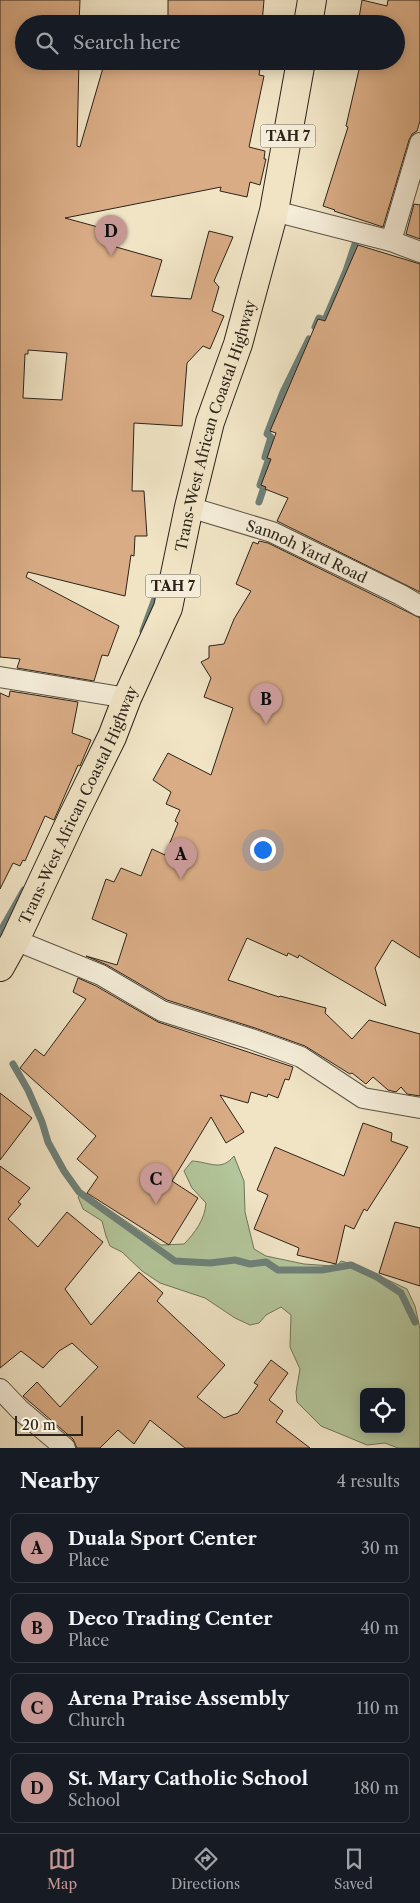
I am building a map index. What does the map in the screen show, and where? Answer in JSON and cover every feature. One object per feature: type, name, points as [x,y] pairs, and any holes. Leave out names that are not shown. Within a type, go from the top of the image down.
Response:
[{"type":"highway","points":[[310,15],[312,0]]},
{"type":"highway","name":"Trans-West African Coastal Highway","points":[[0,967],[15,940],[112,737],[127,698],[168,608],[189,507],[210,422],[238,344],[274,211],[299,70]]},
{"type":"street","points":[[391,240],[420,143]]},
{"type":"street","points":[[274,211],[391,240],[420,252]]},
{"type":"street","name":"Sannoh Yard Road","points":[[189,507],[272,532],[420,606]]},
{"type":"street","points":[[0,677],[127,698]]},
{"type":"street","points":[[15,940],[101,975],[162,1011],[301,1057],[363,1098],[420,1108]]},
{"type":"street","points":[[0,1389],[20,1410],[65,1448]]},
{"type":"green space","points":[[234,1156],[244,1181],[245,1212],[254,1249],[266,1256],[304,1264],[333,1266],[338,1265],[341,1261],[356,1265],[407,1289],[415,1306],[420,1329],[420,1448],[398,1448],[385,1443],[367,1445],[321,1426],[297,1402],[296,1392],[300,1369],[290,1347],[291,1315],[281,1307],[266,1315],[259,1323],[250,1325],[235,1318],[205,1298],[160,1283],[142,1271],[122,1252],[110,1246],[102,1221],[83,1209],[78,1197],[83,1192],[161,1245],[184,1244],[199,1225],[204,1215],[206,1203],[192,1188],[184,1171],[192,1161],[215,1165],[224,1164]]},
{"type":"building","points":[[0,0],[80,0],[79,15],[15,15],[15,70],[79,70],[77,146],[80,147],[102,70],[260,70],[259,75],[264,76],[249,147],[265,151],[264,159],[266,159],[260,185],[250,182],[247,197],[220,191],[221,187],[65,218],[120,233],[116,247],[162,260],[151,296],[191,299],[209,231],[233,237],[214,281],[219,287],[212,311],[224,316],[210,349],[203,346],[187,363],[182,426],[134,423],[132,491],[144,491],[147,536],[135,536],[134,556],[131,555],[125,596],[28,572],[26,577],[119,626],[108,656],[102,655],[94,681],[17,668],[20,659],[0,657]],"holes":[[[28,350],[67,353],[62,400],[23,398],[25,354],[28,354]]]},
{"type":"building","points":[[168,0],[264,0],[263,15],[168,15]]},
{"type":"building","points":[[362,0],[387,6],[388,0],[420,0],[420,121],[417,131],[412,134],[409,140],[383,227],[323,206],[348,127],[346,126],[359,70],[405,70],[405,15],[360,15]]},
{"type":"building","points":[[414,204],[420,205],[420,239],[406,234]]},
{"type":"building","points":[[358,245],[420,264],[420,592],[277,521],[288,498],[265,489],[266,487],[261,485],[271,459],[267,458],[276,433],[270,431],[318,319],[325,321]]},
{"type":"building","points":[[259,541],[268,543],[420,618],[420,958],[392,940],[375,968],[386,1006],[299,955],[298,958],[288,953],[287,956],[247,938],[228,980],[279,997],[326,1008],[325,1013],[352,1039],[369,1020],[420,1034],[420,1096],[407,1094],[401,1087],[396,1092],[388,1090],[373,1077],[366,1084],[352,1073],[350,1074],[305,1046],[167,1000],[107,965],[86,956],[117,965],[127,934],[92,919],[106,879],[114,882],[121,868],[141,876],[152,849],[165,855],[178,823],[175,821],[180,810],[166,804],[171,792],[153,780],[168,753],[211,775],[233,708],[204,697],[211,678],[201,662],[209,658],[209,646],[224,644],[234,619],[251,591],[236,584],[253,542],[258,544]]},
{"type":"building","points":[[10,691],[78,702],[72,733],[91,740],[54,820],[45,816],[25,861],[23,860],[20,866],[13,863],[0,889],[0,693],[9,697]]},
{"type":"building","points":[[78,978],[96,986],[158,1022],[293,1067],[289,1080],[285,1079],[278,1098],[268,1094],[267,1097],[251,1092],[248,1103],[220,1095],[244,1132],[226,1143],[211,1117],[172,1181],[198,1198],[169,1245],[87,1193],[98,1177],[77,1159],[96,1136],[20,1068],[35,1049],[44,1056],[86,999],[73,992]]},
{"type":"building","points":[[0,1093],[32,1118],[0,1160]]},
{"type":"building","points":[[363,1123],[392,1133],[391,1141],[408,1147],[367,1211],[364,1209],[354,1229],[345,1225],[336,1264],[297,1255],[299,1248],[254,1229],[268,1195],[257,1190],[275,1147],[344,1176]]},
{"type":"building","points":[[0,1166],[30,1188],[18,1202],[21,1204],[8,1219],[38,1247],[67,1212],[103,1242],[65,1289],[91,1325],[139,1272],[163,1293],[157,1301],[225,1365],[197,1397],[224,1418],[238,1413],[258,1385],[254,1383],[271,1360],[288,1373],[269,1400],[283,1411],[276,1422],[310,1448],[185,1448],[150,1420],[134,1444],[118,1430],[100,1448],[77,1448],[73,1439],[23,1396],[37,1382],[60,1407],[98,1367],[72,1343],[59,1351],[43,1368],[21,1351],[0,1368]]},
{"type":"building","points":[[395,1222],[420,1228],[420,1286],[379,1273]]},
{"type":"waterway","points":[[315,327],[319,318],[325,320],[346,271],[355,244]]},
{"type":"waterway","points":[[259,502],[264,487],[260,485],[269,458],[265,457],[271,437],[267,434],[283,392],[309,339]]},
{"type":"waterway","points":[[143,631],[160,585]]},
{"type":"waterway","points":[[0,932],[24,890]]},
{"type":"waterway","points":[[13,1064],[28,1090],[42,1122],[48,1142],[64,1171],[79,1192],[175,1261],[210,1263],[235,1260],[250,1264],[266,1262],[278,1270],[322,1270],[351,1265],[377,1277],[401,1293],[415,1322]]},
{"type":"place","name":"St. Mary Catholic School","points":[[111,256]]},
{"type":"place","name":"Deco Trading Center","points":[[266,724]]},
{"type":"place","name":"Duala Sport Center","points":[[181,879]]},
{"type":"place","name":"Arena Praise Assembly","points":[[156,1204]]}]
